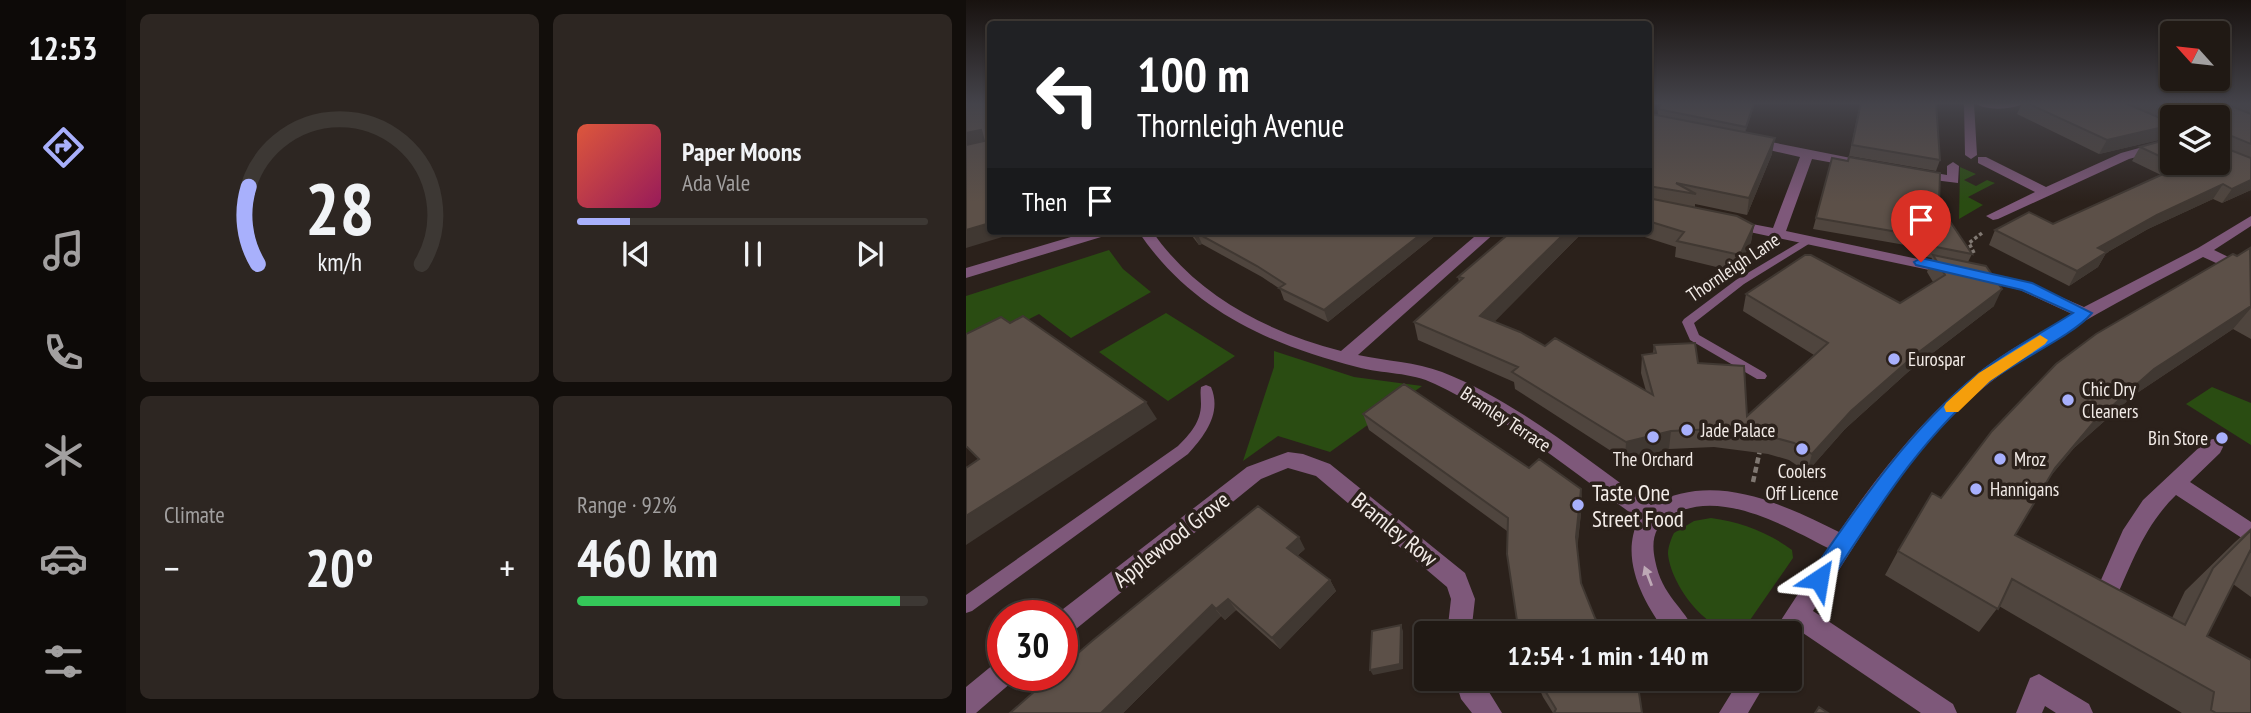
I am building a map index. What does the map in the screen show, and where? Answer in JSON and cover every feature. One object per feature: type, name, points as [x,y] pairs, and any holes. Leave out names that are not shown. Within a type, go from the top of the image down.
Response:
[{"type":"street","points":[[1974,136],[1977,157],[2043,191]]},
{"type":"street","points":[[1740,140],[1874,167]]},
{"type":"street","points":[[1993,216],[2125,156],[2160,146]]},
{"type":"street","name":"Thornleigh Lane","points":[[1778,234],[1807,155]]},
{"type":"street","points":[[1900,171],[1953,180],[1953,166]]},
{"type":"street","points":[[1711,220],[2026,286],[2085,313]]},
{"type":"street","points":[[1792,621],[1877,494],[1928,430],[1984,377],[2085,313],[2203,251],[2251,220]]},
{"type":"street","points":[[966,273],[1093,235]]},
{"type":"street","name":"Bramley Terrace","points":[[1147,235],[1158,256],[1181,278],[1223,308],[1261,327],[1344,358],[1440,378],[1491,406],[1652,516]]},
{"type":"street","points":[[1344,358],[1485,235]]},
{"type":"street","points":[[2203,251],[2251,274]]},
{"type":"street","points":[[2105,597],[2131,537],[2151,506],[2213,447]]},
{"type":"street","name":"Applewood Grove","points":[[1078,612],[1254,473],[1283,458]]},
{"type":"street","name":"Bramley Row","points":[[1283,458],[1304,461],[1323,470],[1457,581],[1463,599],[1460,621]]},
{"type":"street","points":[[2175,482],[2251,534]]},
{"type":"street","points":[[1671,621],[1655,596],[1643,563],[1642,541],[1652,516],[1664,507],[1680,500],[1712,498],[1748,503],[1783,514],[1842,544]]},
{"type":"street","points":[[1802,631],[1944,713]]},
{"type":"street","points":[[966,704],[987,686]]},
{"type":"street","points":[[2029,713],[2039,687],[2080,713]]},
{"type":"street","points":[[1471,691],[1489,713]]},
{"type":"street","points":[[1732,713],[1742,691]]},
{"type":"lane","name":"Thornleigh Lane","points":[[1761,376],[1694,337],[1688,322],[1740,282],[1808,240]]},
{"type":"lane","points":[[966,605],[1183,450],[1206,420],[1210,405],[1206,390]]},
{"type":"path","points":[[1987,277],[1988,265],[1970,248],[1969,243],[1999,224],[1993,216]]},
{"type":"path","points":[[1748,503],[1760,445]]},
{"type":"green space","points":[[1960,167],[1976,174],[1964,180],[1976,186],[1987,180],[1995,183],[1968,197],[1983,205],[1959,219]]},
{"type":"green space","points":[[1109,250],[1123,269],[1151,292],[1071,338],[1039,314],[966,351],[966,296]]},
{"type":"green space","points":[[1166,313],[1235,356],[1168,401],[1099,352]]},
{"type":"green space","points":[[1274,351],[1354,377],[1422,386],[1330,452],[1278,436],[1243,461],[1274,367]]},
{"type":"green space","points":[[2212,387],[2251,403],[2251,445],[2186,404]]},
{"type":"green space","points":[[1711,518],[1733,522],[1773,538],[1792,550],[1793,558],[1749,621],[1710,621],[1683,593],[1671,566],[1668,551],[1674,533],[1694,521]]},
{"type":"building","points":[[983,136],[987,136],[987,224],[966,230],[966,145],[984,141]]},
{"type":"building","points":[[1652,136],[1775,138],[1749,198],[1676,183],[1696,194],[1652,187]]},
{"type":"building","points":[[1854,136],[1938,136],[1940,160],[1852,145]]},
{"type":"building","points":[[2099,136],[2123,136],[2107,140]]},
{"type":"building","points":[[2232,136],[2251,136],[2251,144]]},
{"type":"building","points":[[2160,141],[2160,156],[2140,147]]},
{"type":"building","points":[[2230,150],[2251,158],[2251,180],[2232,189],[2223,184],[2157,215],[2098,248],[2107,252],[2077,271],[1995,230],[2029,212],[2053,224],[2161,175],[2230,175]]},
{"type":"building","points":[[1849,157],[1940,173],[1939,205],[1972,254],[1921,244],[1915,235],[1816,218],[1832,158],[1848,161]]},
{"type":"building","points":[[1652,199],[1737,216],[1754,225],[1740,255],[1677,241],[1684,232],[1652,222]]},
{"type":"building","points":[[1201,235],[1420,235],[1324,310],[1279,288],[1285,284]]},
{"type":"building","points":[[1507,235],[1563,235],[1480,316],[1520,332],[1545,346],[1555,338],[1653,395],[1642,355],[1656,353],[1654,345],[1695,343],[1698,363],[1744,366],[1747,416],[1828,343],[1746,294],[1805,255],[1811,255],[1900,303],[1945,275],[1933,255],[1986,266],[2002,289],[1915,355],[1851,411],[1812,454],[1794,443],[1772,437],[1717,429],[1671,431],[1626,442],[1512,372],[1518,367],[1414,322],[1463,278],[1458,277]]},
{"type":"building","points":[[2250,248],[2251,306],[2154,369],[2093,423],[2055,468],[2015,535],[2185,625],[2213,568],[2251,530],[2251,552],[2207,636],[2251,660],[2251,713],[2216,713],[2211,710],[2214,692],[2012,579],[1998,609],[1898,551],[1932,493],[1941,498],[1992,431],[2056,364],[2096,334],[2233,254],[2237,256]]},
{"type":"building","points":[[1023,316],[1146,402],[966,516],[966,468],[979,459],[966,446],[966,334],[1001,317],[1010,323]]},
{"type":"building","points":[[1404,384],[1529,468],[1539,459],[1581,489],[1576,537],[1581,583],[1597,621],[1517,621],[1507,554],[1508,518],[1363,414]]},
{"type":"building","points":[[1258,506],[1299,537],[1287,548],[1330,580],[1272,638],[1228,599],[1216,609],[1212,605],[1101,713],[1010,713],[1035,691],[1078,691],[1078,653]]},
{"type":"building","points":[[1401,625],[1400,664],[1370,670],[1372,631]]},
{"type":"building","points":[[1545,691],[1639,691],[1642,713],[1554,713],[1556,709]]},
{"type":"building","points":[[1819,707],[1828,713],[1815,713]]},
{"type":"slow traffic","points":[[1952,407],[1984,377],[2040,340]]},
{"type":"place","name":"Eurospar","points":[[1894,359]]},
{"type":"place","name":"Chic Dry Cleaners","points":[[2068,400]]},
{"type":"place","name":"Jade Palace","points":[[1687,430]]},
{"type":"place","name":"The Orchard","points":[[1653,437]]},
{"type":"place","name":"Bin Store","points":[[2222,438]]},
{"type":"place","name":"Coolers Off Licence","points":[[1802,449]]},
{"type":"place","name":"Mroz","points":[[2000,459]]},
{"type":"place","name":"Hannigans","points":[[1976,489]]},
{"type":"place","name":"Taste One Street Food","points":[[1578,505]]},
{"type":"route","points":[[1819,579],[1877,494],[1928,430],[1984,377],[2085,313],[2060,299],[2026,286],[1921,262]]}]
